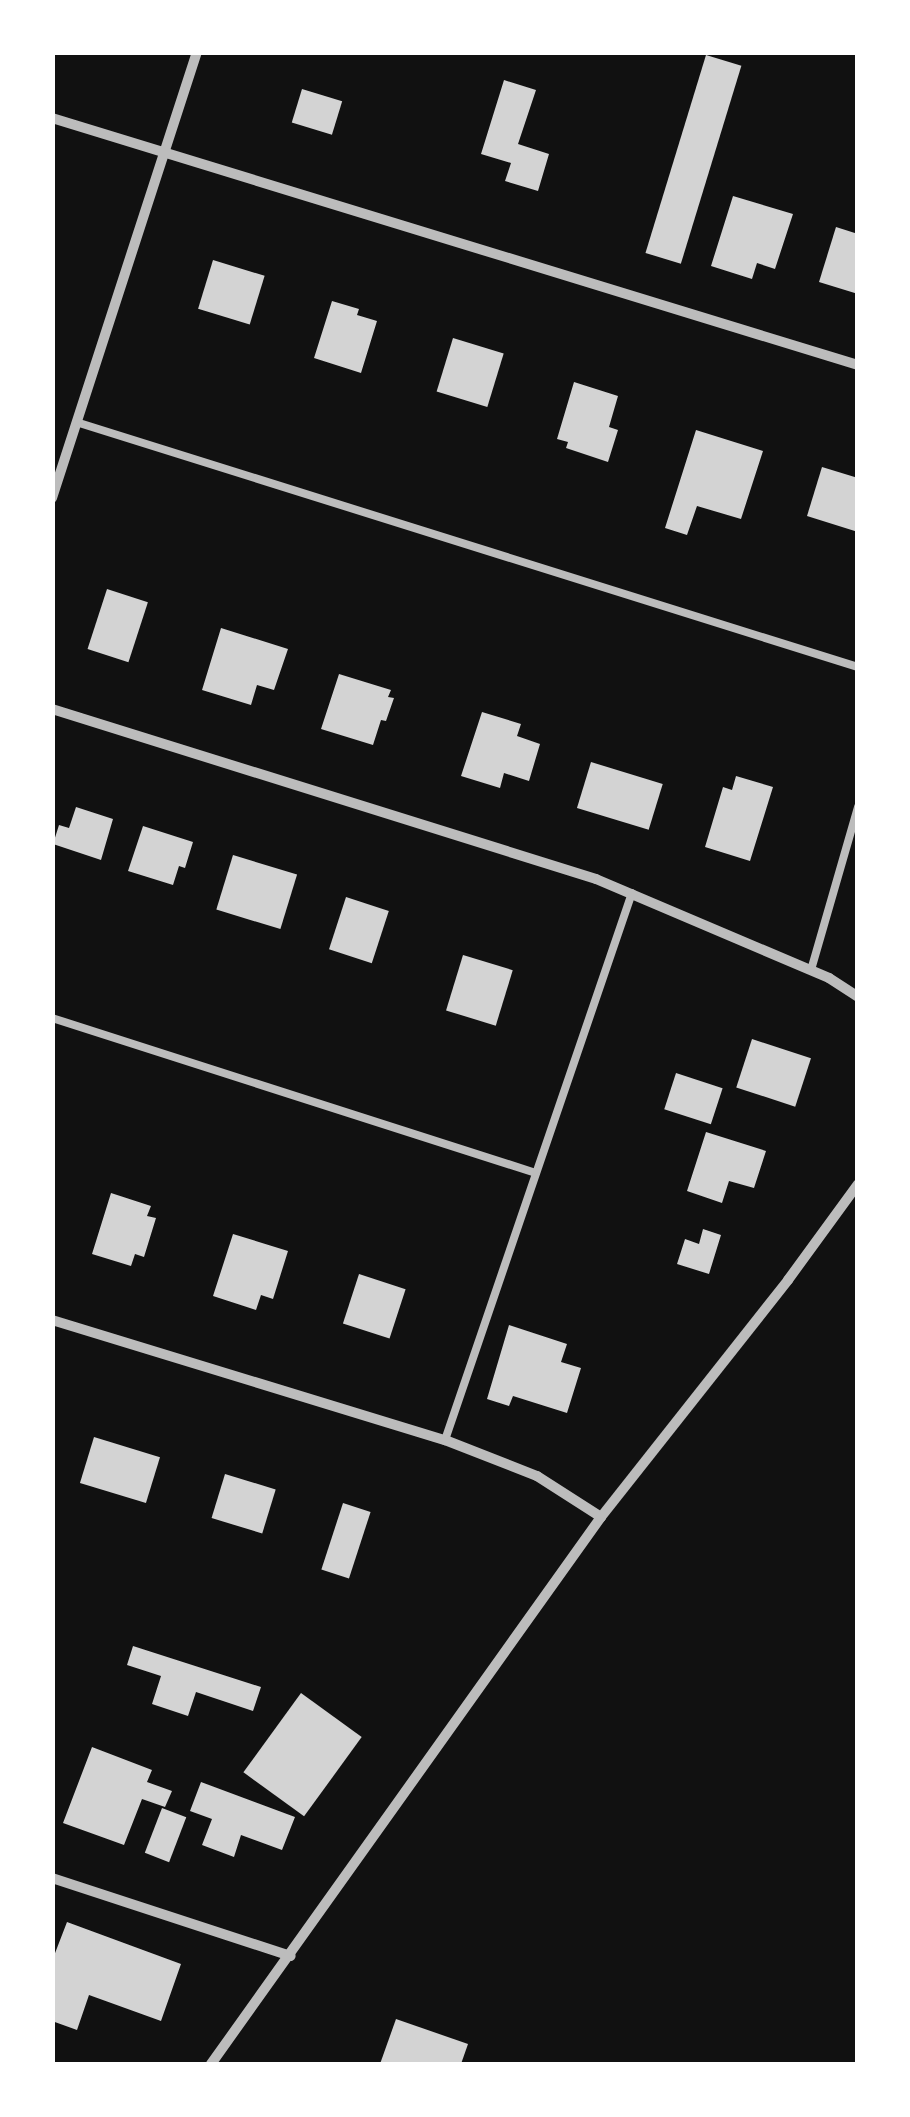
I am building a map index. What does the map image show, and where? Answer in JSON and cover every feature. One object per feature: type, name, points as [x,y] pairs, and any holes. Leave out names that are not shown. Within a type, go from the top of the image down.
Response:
[{"type":"street","points":[[52,498],[197,52]]},
{"type":"street","points":[[52,118],[858,365]]},
{"type":"street","points":[[52,709],[632,893],[812,970],[858,996]]},
{"type":"street","points":[[211,2064],[601,1516],[788,1280],[858,1184]]},
{"type":"street","points":[[52,1320],[445,1440],[537,1476],[601,1516]]},
{"type":"street","points":[[52,1878],[290,1956]]},
{"type":"lane","points":[[76,422],[858,666]]},
{"type":"lane","points":[[812,970],[858,808]]},
{"type":"lane","points":[[445,1440],[632,893]]},
{"type":"lane","points":[[52,1018],[536,1174]]},
{"type":"building","points":[[706,55],[741,66],[681,264],[645,253]]},
{"type":"building","points":[[504,80],[536,90],[518,144],[549,154],[538,191],[505,181],[511,163],[481,154]]},
{"type":"building","points":[[302,89],[342,101],[332,135],[292,122]]},
{"type":"building","points":[[733,196],[793,214],[775,269],[757,263],[752,279],[711,266]]},
{"type":"building","points":[[836,227],[858,234],[858,294],[819,282]]},
{"type":"building","points":[[213,260],[265,276],[250,325],[198,309]]},
{"type":"building","points":[[332,301],[359,309],[357,315],[377,321],[361,373],[314,358]]},
{"type":"building","points":[[453,338],[504,353],[487,407],[437,392]]},
{"type":"building","points":[[574,382],[618,396],[609,427],[618,430],[608,462],[566,448],[568,442],[557,439]]},
{"type":"building","points":[[696,430],[763,451],[741,519],[697,506],[687,535],[665,528]]},
{"type":"building","points":[[822,467],[858,478],[858,532],[807,516]]},
{"type":"building","points":[[107,589],[148,602],[128,662],[88,649]]},
{"type":"building","points":[[221,628],[288,649],[274,690],[257,685],[251,705],[202,690]]},
{"type":"building","points":[[339,674],[391,690],[388,697],[394,698],[373,745],[321,729]]},
{"type":"building","points":[[482,712],[521,724],[517,736],[540,744],[529,781],[504,773],[500,788],[461,776]]},
{"type":"building","points":[[591,762],[663,784],[649,830],[577,808]]},
{"type":"building","points":[[736,776],[773,787],[750,861],[705,847],[723,787],[732,790]]},
{"type":"building","points":[[76,807],[113,819],[101,860],[53,844],[59,825],[69,828]]},
{"type":"building","points":[[143,826],[193,842],[185,868],[179,866],[173,885],[128,871]]},
{"type":"building","points":[[233,855],[297,875],[280,929],[216,910]]},
{"type":"building","points":[[346,897],[389,911],[372,963],[329,949]]},
{"type":"building","points":[[463,955],[513,970],[496,1026],[446,1010]]},
{"type":"building","points":[[752,1039],[811,1058],[795,1107],[736,1088]]},
{"type":"building","points":[[676,1073],[723,1088],[711,1124],[664,1109]]},
{"type":"building","points":[[706,1132],[766,1151],[754,1188],[729,1181],[722,1203],[687,1191]]},
{"type":"building","points":[[111,1193],[151,1206],[147,1216],[156,1218],[144,1257],[135,1254],[131,1266],[92,1254]]},
{"type":"building","points":[[703,1229],[721,1235],[709,1274],[677,1264],[685,1239],[699,1244]]},
{"type":"building","points":[[233,1234],[288,1251],[273,1299],[261,1295],[256,1310],[213,1296]]},
{"type":"building","points":[[359,1274],[406,1289],[390,1339],[343,1323]]},
{"type":"building","points":[[509,1325],[567,1344],[561,1362],[581,1368],[567,1413],[513,1396],[509,1406],[487,1399]]},
{"type":"building","points":[[94,1437],[160,1457],[146,1503],[80,1483]]},
{"type":"building","points":[[225,1474],[276,1489],[262,1533],[212,1518]]},
{"type":"building","points":[[343,1503],[371,1512],[349,1579],[321,1570]]},
{"type":"building","points":[[133,1646],[261,1687],[253,1711],[196,1692],[188,1716],[152,1704],[161,1676],[127,1665]]},
{"type":"building","points":[[301,1693],[362,1737],[304,1816],[243,1772]]},
{"type":"building","points":[[92,1747],[152,1770],[147,1782],[172,1791],[165,1807],[142,1799],[124,1845],[63,1823]]},
{"type":"building","points":[[201,1782],[295,1817],[282,1850],[241,1835],[234,1857],[202,1845],[212,1819],[190,1811]]},
{"type":"building","points":[[162,1808],[186,1817],[169,1862],[145,1853]]},
{"type":"building","points":[[67,1922],[181,1964],[161,2021],[89,1995],[77,2030],[52,2021],[52,1961]]},
{"type":"building","points":[[396,2019],[468,2044],[461,2064],[380,2064]]}]
